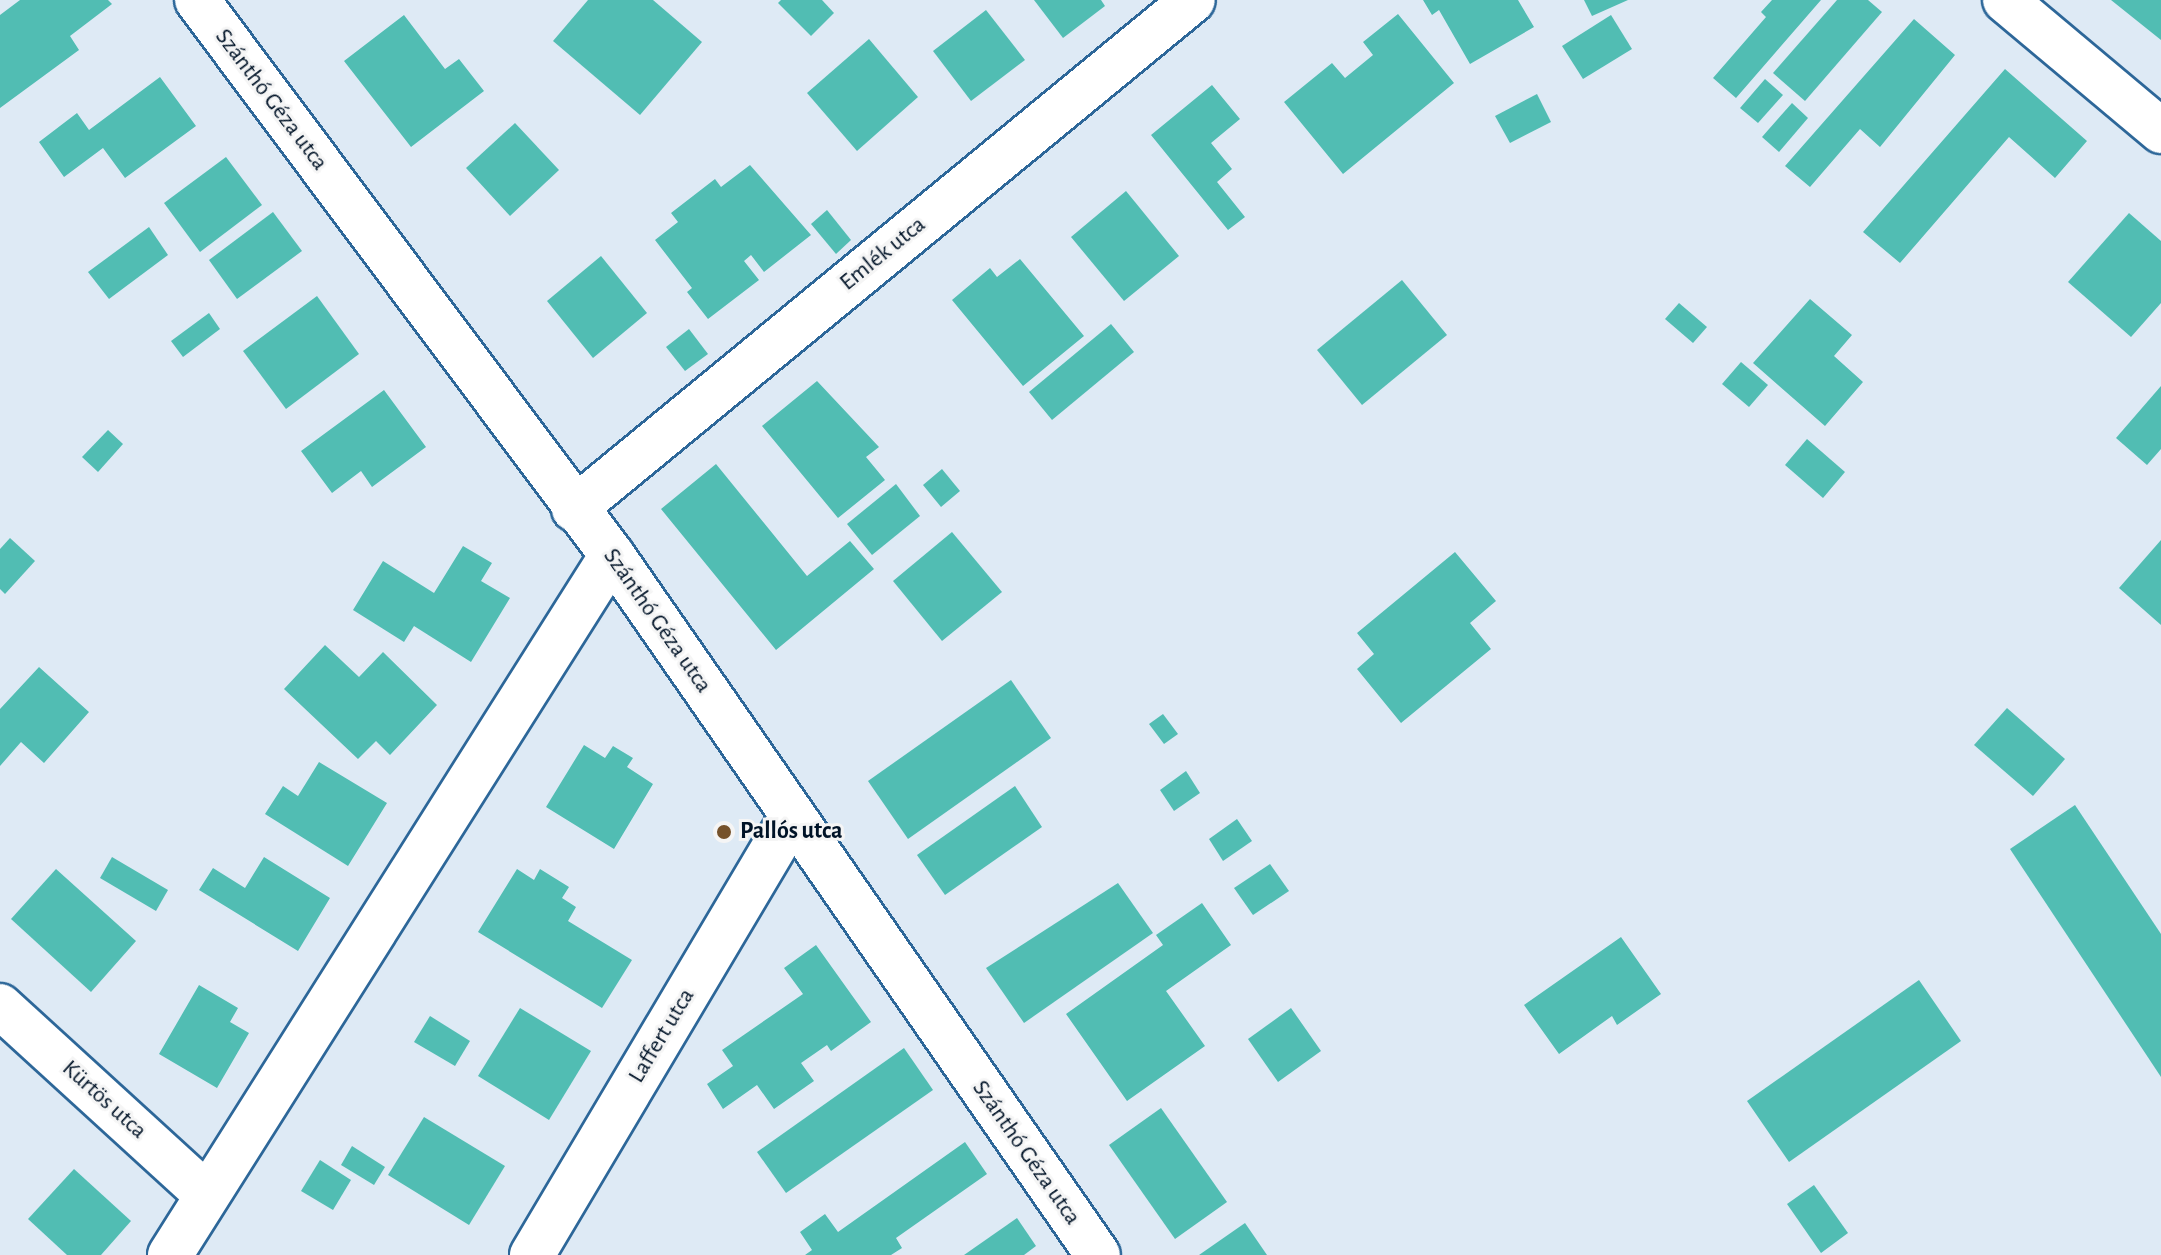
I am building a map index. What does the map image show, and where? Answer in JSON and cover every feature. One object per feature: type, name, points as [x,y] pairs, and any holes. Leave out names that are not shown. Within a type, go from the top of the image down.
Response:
[{"type":"street","name":"Szánthó Géza utca","points":[[197,0],[574,509],[612,555],[1098,1255]]},
{"type":"street","name":"Emlék utca","points":[[574,509],[1193,0]]},
{"type":"street","points":[[2005,0],[2161,131]]},
{"type":"street","points":[[170,1255],[612,555]]},
{"type":"street","name":"Laffert utca","points":[[532,1255],[792,817]]},
{"type":"street","name":"Kürtös utca","points":[[0,1006],[207,1195]]},
{"type":"building","points":[[20,0],[108,0],[112,4],[70,36],[79,50],[0,108],[0,15]]},
{"type":"building","points":[[588,0],[653,0],[702,42],[640,115],[553,41]]},
{"type":"building","points":[[781,0],[822,0],[834,13],[811,36],[778,3]]},
{"type":"building","points":[[1034,0],[1101,0],[1105,6],[1063,38]]},
{"type":"building","points":[[1423,0],[1518,0],[1534,27],[1470,64],[1439,10],[1432,15]]},
{"type":"building","points":[[1584,0],[1628,0],[1592,16]]},
{"type":"building","points":[[1772,0],[1821,0],[1736,98],[1713,78],[1766,17],[1761,12]]},
{"type":"building","points":[[1837,0],[1868,0],[1882,12],[1805,101],[1773,73]]},
{"type":"building","points":[[2111,0],[2161,0],[2161,40]]},
{"type":"building","points":[[986,10],[1025,60],[971,101],[933,51]]},
{"type":"building","points":[[1398,14],[1454,83],[1343,174],[1284,102],[1332,63],[1345,78],[1373,55],[1363,42]]},
{"type":"building","points":[[404,15],[445,69],[459,59],[484,91],[411,147],[344,61]]},
{"type":"building","points":[[1611,15],[1632,49],[1583,79],[1562,46]]},
{"type":"building","points":[[1914,19],[1955,55],[1880,147],[1860,129],[1810,187],[1785,166]]},
{"type":"building","points":[[869,39],[918,97],[857,151],[807,93]]},
{"type":"building","points":[[2005,69],[2087,141],[2055,178],[2009,137],[1900,263],[1863,232]]},
{"type":"building","points":[[160,77],[196,126],[125,178],[103,148],[64,177],[39,142],[77,113],[89,130]]},
{"type":"building","points":[[1765,79],[1783,95],[1758,123],[1740,108]]},
{"type":"building","points":[[1212,85],[1240,119],[1211,143],[1232,169],[1217,182],[1245,217],[1228,230],[1151,135]]},
{"type":"building","points":[[1537,94],[1551,122],[1510,143],[1495,116]]},
{"type":"building","points":[[1792,103],[1808,118],[1779,152],[1762,137]]},
{"type":"building","points":[[515,123],[559,170],[510,216],[466,168]]},
{"type":"building","points":[[226,157],[262,205],[200,252],[164,203]]},
{"type":"building","points":[[750,165],[811,235],[764,272],[751,255],[744,261],[759,280],[708,319],[687,292],[692,288],[655,240],[678,222],[671,213],[715,179],[721,187]]},
{"type":"building","points":[[1126,191],[1179,256],[1124,301],[1071,237]]},
{"type":"building","points":[[827,210],[851,240],[836,254],[811,224]]},
{"type":"building","points":[[273,212],[302,251],[237,299],[209,260]]},
{"type":"building","points":[[2129,213],[2161,241],[2161,303],[2131,337],[2068,282]]},
{"type":"building","points":[[149,227],[168,255],[109,299],[88,272]]},
{"type":"building","points":[[601,256],[647,313],[593,358],[547,301]]},
{"type":"building","points":[[1020,259],[1084,336],[1023,386],[952,300],[990,268],[997,277]]},
{"type":"building","points":[[1402,280],[1447,335],[1362,405],[1317,350]]},
{"type":"building","points":[[317,296],[359,354],[286,409],[243,351]]},
{"type":"building","points":[[1810,299],[1852,335],[1834,356],[1863,382],[1825,426],[1753,363]]},
{"type":"building","points":[[1679,303],[1707,327],[1693,343],[1665,319]]},
{"type":"building","points":[[209,313],[220,329],[183,357],[171,341]]},
{"type":"building","points":[[1111,324],[1134,352],[1052,420],[1029,392]]},
{"type":"building","points":[[689,329],[708,354],[685,371],[666,347]]},
{"type":"building","points":[[1741,362],[1768,385],[1749,407],[1722,384]]},
{"type":"building","points":[[817,381],[879,447],[866,457],[885,480],[838,518],[762,426]]},
{"type":"building","points":[[2161,386],[2161,449],[2147,465],[2116,438]]},
{"type":"building","points":[[384,390],[426,447],[372,487],[361,471],[332,493],[301,451]]},
{"type":"building","points":[[108,430],[123,444],[98,472],[82,457]]},
{"type":"building","points":[[1807,439],[1845,472],[1823,498],[1785,465]]},
{"type":"building","points":[[716,464],[807,576],[850,541],[874,569],[776,650],[661,509]]},
{"type":"building","points":[[942,469],[960,491],[941,507],[923,485]]},
{"type":"building","points":[[896,484],[920,516],[872,555],[847,524]]},
{"type":"building","points":[[952,532],[1002,592],[942,641],[893,581]]},
{"type":"building","points":[[10,538],[35,561],[5,594],[0,589],[0,549]]},
{"type":"building","points":[[2161,540],[2161,625],[2119,588]]},
{"type":"building","points":[[463,546],[492,563],[481,581],[510,598],[471,662],[414,626],[404,642],[353,610],[383,561],[434,593]]},
{"type":"building","points":[[1455,552],[1496,601],[1470,623],[1491,649],[1401,723],[1357,669],[1374,654],[1357,633]]},
{"type":"building","points":[[325,645],[359,677],[383,652],[437,705],[390,755],[376,741],[358,759],[284,689]]},
{"type":"building","points":[[39,667],[89,712],[44,763],[21,742],[0,766],[0,709]]},
{"type":"building","points":[[1011,680],[1051,738],[908,839],[868,781]]},
{"type":"building","points":[[2007,708],[2065,759],[2033,796],[1974,745]]},
{"type":"building","points":[[1163,714],[1178,734],[1164,744],[1149,724]]},
{"type":"building","points":[[584,745],[605,758],[613,746],[633,758],[627,767],[653,784],[614,849],[546,807]]},
{"type":"building","points":[[319,762],[387,803],[348,866],[265,814],[283,786],[298,796]]},
{"type":"building","points":[[1186,771],[1200,793],[1174,811],[1160,790]]},
{"type":"building","points":[[1015,786],[1042,827],[945,895],[917,855]]},
{"type":"building","points":[[2075,805],[2161,934],[2161,1077],[2010,849]]},
{"type":"building","points":[[1237,819],[1252,841],[1223,861],[1209,839]]},
{"type":"building","points":[[112,857],[168,890],[156,911],[100,878]]},
{"type":"building","points":[[264,857],[330,898],[298,951],[199,890],[213,868],[245,888]]},
{"type":"building","points":[[1270,864],[1289,891],[1253,915],[1234,888]]},
{"type":"building","points":[[56,869],[136,941],[91,992],[11,919]]},
{"type":"building","points":[[517,869],[534,880],[540,869],[569,887],[562,898],[576,907],[568,921],[632,960],[602,1008],[478,932]]},
{"type":"building","points":[[1118,883],[1153,933],[1024,1023],[986,968]]},
{"type":"building","points":[[1202,903],[1231,945],[1166,991],[1205,1046],[1127,1101],[1066,1014],[1163,945],[1156,935]]},
{"type":"building","points":[[1621,937],[1661,994],[1617,1025],[1612,1016],[1559,1054],[1524,1005]]},
{"type":"building","points":[[816,945],[871,1022],[831,1051],[827,1045],[801,1063],[814,1081],[774,1109],[757,1085],[723,1109],[707,1084],[733,1066],[722,1050],[803,994],[784,968]]},
{"type":"building","points":[[1919,980],[1961,1041],[1789,1162],[1747,1101]]},
{"type":"building","points":[[199,985],[238,1008],[230,1022],[249,1033],[217,1088],[159,1054]]},
{"type":"building","points":[[520,1008],[591,1051],[549,1120],[478,1076]]},
{"type":"building","points":[[1291,1008],[1321,1051],[1278,1082],[1248,1039]]},
{"type":"building","points":[[430,1016],[470,1041],[455,1066],[414,1042]]},
{"type":"building","points":[[904,1048],[933,1090],[786,1193],[757,1152]]},
{"type":"building","points":[[1161,1108],[1227,1202],[1175,1239],[1109,1145]]},
{"type":"building","points":[[424,1117],[505,1166],[469,1225],[388,1175]]},
{"type":"building","points":[[965,1142],[987,1174],[896,1238],[902,1248],[891,1255],[805,1255],[812,1250],[800,1232],[825,1214],[838,1232]]},
{"type":"building","points":[[352,1146],[385,1167],[374,1185],[341,1165]]},
{"type":"building","points":[[320,1160],[351,1180],[333,1210],[301,1191]]},
{"type":"building","points":[[74,1169],[131,1221],[101,1255],[67,1255],[28,1219]]},
{"type":"building","points":[[1814,1185],[1848,1233],[1821,1253],[1787,1204]]},
{"type":"building","points":[[1017,1218],[1036,1246],[1024,1255],[964,1255]]},
{"type":"building","points":[[1245,1223],[1267,1255],[1199,1255]]},
{"type":"place","name":"Pallós utca","points":[[724,832]]}]
